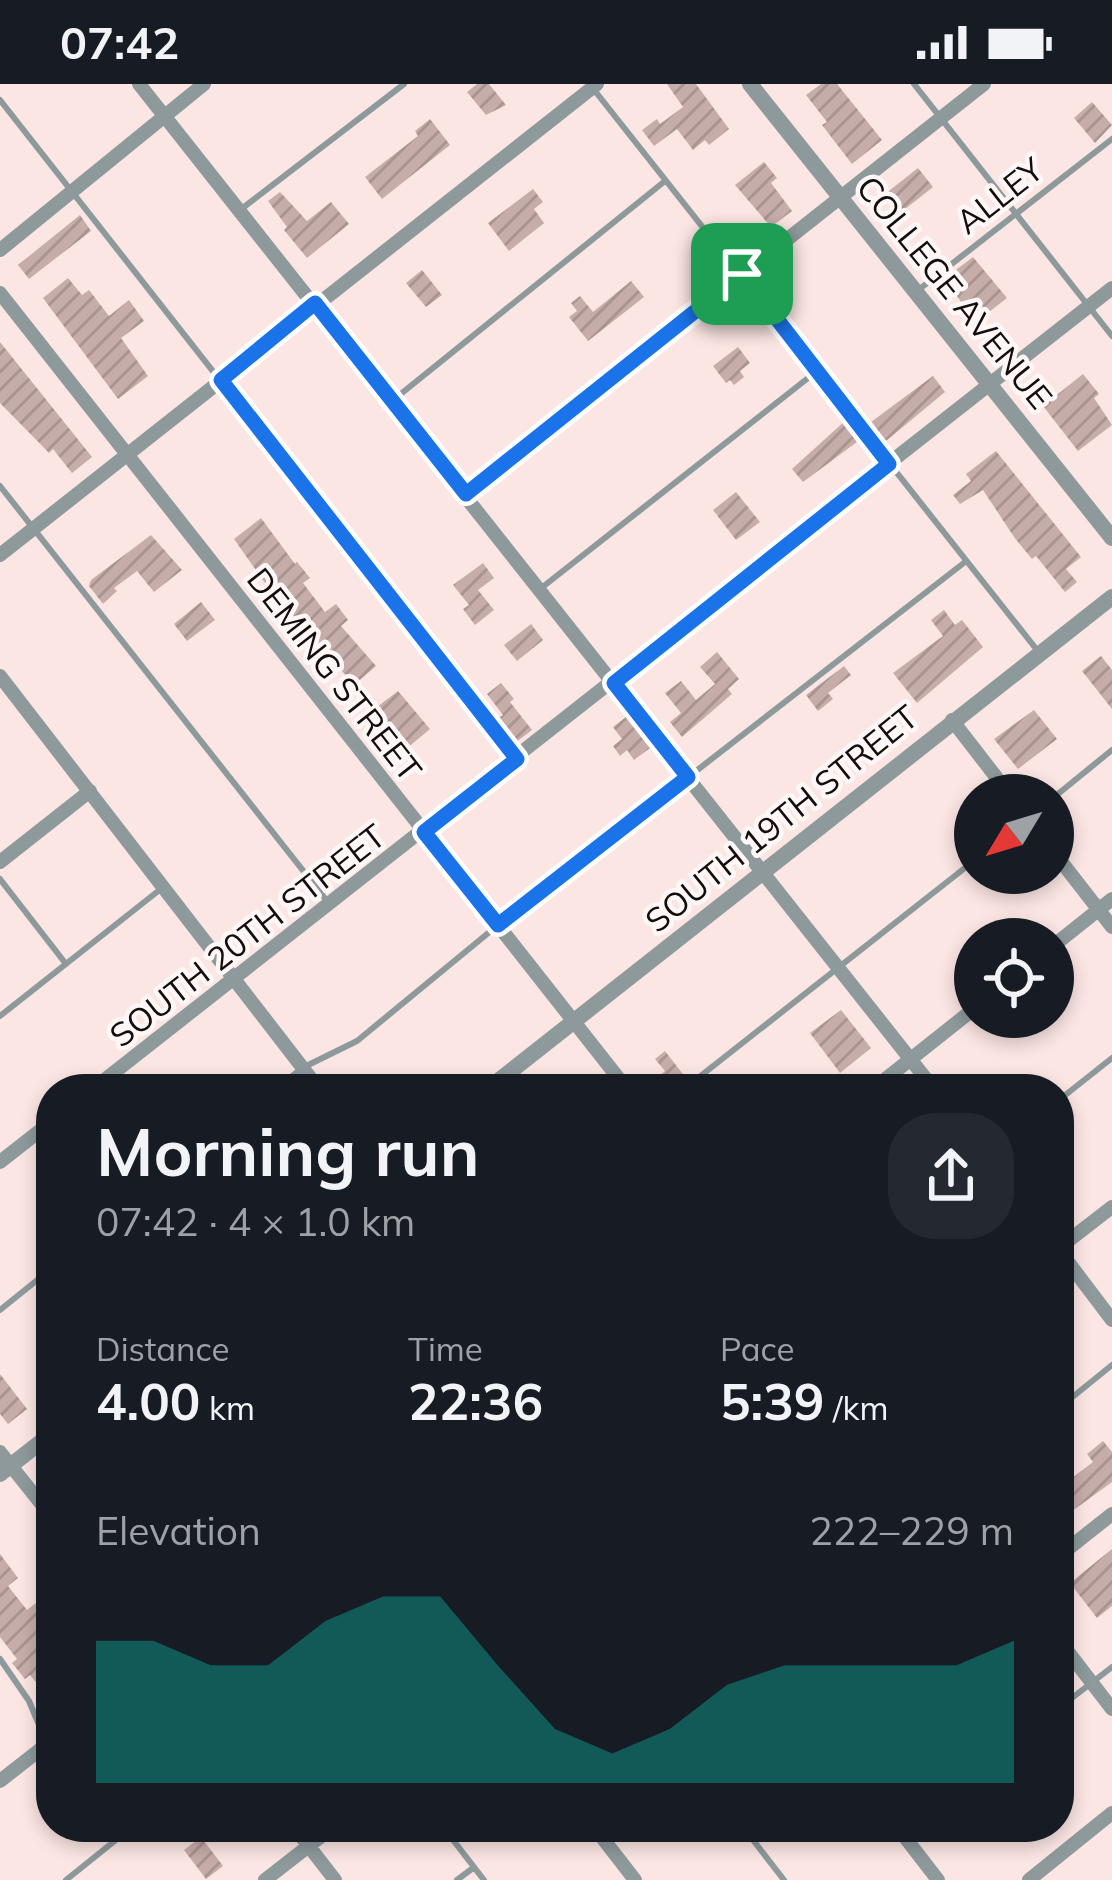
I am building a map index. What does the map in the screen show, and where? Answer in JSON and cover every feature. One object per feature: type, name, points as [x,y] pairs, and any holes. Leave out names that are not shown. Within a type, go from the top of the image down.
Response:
[{"type":"street","points":[[139,84],[922,1074]]},
{"type":"street","points":[[0,250],[204,84]]},
{"type":"street","name":"COLLEGE AVENUE","points":[[750,84],[1112,538]]},
{"type":"street","points":[[466,494],[984,84]]},
{"type":"street","points":[[0,555],[593,85]]},
{"type":"street","name":"SOUTH 20TH STREET","points":[[112,1074],[1112,288]]},
{"type":"street","name":"DEMING STREET","points":[[0,292],[615,1074]]},
{"type":"street","name":"SOUTH 19TH STREET","points":[[507,1074],[1112,597]]},
{"type":"street","points":[[0,676],[307,1074]]},
{"type":"street","points":[[952,720],[994,774]]},
{"type":"street","points":[[0,862],[90,791]]},
{"type":"street","points":[[1074,878],[1112,926]]},
{"type":"street","points":[[1074,930],[1112,899]]},
{"type":"street","points":[[892,1074],[954,1024]]},
{"type":"street","points":[[0,1162],[36,1134]]},
{"type":"street","points":[[1074,1237],[1112,1207]]},
{"type":"street","points":[[1074,1269],[1112,1320]]},
{"type":"street","points":[[36,1444],[4,1464],[36,1499]]},
{"type":"street","points":[[1074,1544],[1112,1514]]},
{"type":"street","points":[[1074,1660],[1112,1709]]},
{"type":"street","points":[[0,1780],[36,1752]]},
{"type":"street","points":[[1029,1880],[1112,1813]]},
{"type":"street","points":[[306,1842],[335,1880]]},
{"type":"street","points":[[266,1880],[314,1842]]},
{"type":"street","points":[[605,1842],[634,1880]]},
{"type":"street","points":[[911,1842],[938,1880]]},
{"type":"lane","points":[[240,210],[404,84]]},
{"type":"lane","points":[[914,84],[1112,336]]},
{"type":"lane","points":[[593,85],[1039,653]]},
{"type":"lane","points":[[0,100],[517,759]]},
{"type":"lane","name":"ALLEY","points":[[917,291],[1112,139]]},
{"type":"lane","points":[[392,400],[665,181]]},
{"type":"lane","points":[[540,589],[817,371]]},
{"type":"lane","points":[[0,485],[330,904]]},
{"type":"lane","points":[[295,1074],[357,1041],[498,925],[965,562]]},
{"type":"lane","points":[[1074,781],[1112,750]]},
{"type":"lane","points":[[703,1074],[954,877]]},
{"type":"lane","points":[[0,879],[66,964]]},
{"type":"lane","points":[[0,1016],[164,887]]},
{"type":"lane","points":[[1074,1088],[1112,1058]]},
{"type":"lane","points":[[0,1310],[36,1281]]},
{"type":"lane","points":[[1074,1396],[1112,1365]]},
{"type":"lane","points":[[0,1659],[36,1715]]},
{"type":"lane","points":[[1074,1697],[1112,1667]]},
{"type":"lane","points":[[66,1880],[114,1842]]},
{"type":"lane","points":[[454,1842],[484,1880]]},
{"type":"lane","points":[[755,1842],[784,1880]]},
{"type":"lane","points":[[457,1880],[474,1867]]},
{"type":"building","points":[[477,84],[489,84],[506,105],[486,115],[467,92]]},
{"type":"building","points":[[667,84],[696,84],[729,129],[709,145],[705,140],[693,150],[677,129],[654,146],[642,130],[683,107]]},
{"type":"building","points":[[821,84],[837,84],[882,140],[852,164],[806,95]]},
{"type":"building","points":[[1092,102],[1112,125],[1095,143],[1074,118]]},
{"type":"building","points":[[430,119],[450,145],[382,199],[365,177],[418,136],[415,131]]},
{"type":"building","points":[[764,162],[777,178],[771,183],[792,211],[771,227],[735,185]]},
{"type":"building","points":[[918,168],[933,187],[900,213],[885,194]]},
{"type":"building","points":[[533,189],[543,202],[534,209],[544,223],[509,251],[488,223]]},
{"type":"building","points":[[280,192],[307,221],[331,202],[349,224],[307,258],[268,201]]},
{"type":"building","points":[[80,215],[91,231],[29,279],[18,265]]},
{"type":"building","points":[[973,257],[1007,298],[975,323],[945,278]]},
{"type":"building","points":[[422,270],[442,295],[426,307],[406,283]]},
{"type":"building","points":[[68,278],[82,295],[89,290],[109,316],[129,300],[144,321],[121,338],[148,376],[118,399],[43,298]]},
{"type":"building","points":[[631,281],[644,297],[588,341],[569,317],[577,311],[571,303],[580,296],[593,312]]},
{"type":"building","points":[[0,342],[92,457],[72,473],[53,449],[49,453],[0,403]]},
{"type":"building","points":[[738,347],[750,363],[734,385],[730,380],[726,383],[713,366]]},
{"type":"building","points":[[1083,374],[1099,394],[1094,398],[1112,425],[1078,451],[1043,406]]},
{"type":"building","points":[[933,376],[945,392],[886,441],[871,422]]},
{"type":"building","points":[[846,420],[861,439],[803,482],[792,469]]},
{"type":"building","points":[[996,451],[1081,557],[1066,569],[1077,582],[1065,592],[1014,537],[983,490],[960,504],[953,495],[971,481],[966,474]]},
{"type":"building","points":[[736,492],[760,522],[736,540],[713,510]]},
{"type":"building","points":[[261,518],[310,578],[303,583],[325,612],[336,604],[348,620],[341,626],[376,666],[354,685],[335,663],[330,667],[300,624],[296,627],[234,539]]},
{"type":"building","points":[[151,535],[182,570],[154,592],[137,571],[114,588],[117,591],[103,604],[89,586],[91,580]]},
{"type":"building","points":[[483,563],[494,578],[478,590],[494,610],[475,625],[463,609],[469,605],[453,585]]},
{"type":"building","points":[[201,602],[215,620],[187,641],[174,624]]},
{"type":"building","points":[[944,610],[955,625],[962,620],[983,647],[917,703],[893,673],[943,636],[931,620]]},
{"type":"building","points":[[531,624],[543,640],[517,661],[504,645]]},
{"type":"building","points":[[717,652],[739,679],[728,689],[732,694],[682,737],[670,722],[681,713],[665,693],[681,681],[696,700],[715,684],[700,667]]},
{"type":"building","points":[[1101,656],[1112,670],[1112,709],[1082,671]]},
{"type":"building","points":[[844,666],[851,675],[828,693],[833,699],[818,711],[806,695]]},
{"type":"building","points":[[501,683],[532,730],[515,743],[497,719],[503,715],[487,694]]},
{"type":"building","points":[[398,691],[430,729],[406,749],[373,710]]},
{"type":"building","points":[[1034,710],[1057,739],[1018,769],[994,739]]},
{"type":"building","points":[[626,717],[650,748],[634,760],[627,750],[620,756],[613,746],[622,739],[613,727]]},
{"type":"building","points":[[841,1010],[871,1048],[840,1073],[810,1033]]},
{"type":"building","points":[[665,1051],[683,1074],[661,1074],[665,1071],[655,1059]]},
{"type":"building","points":[[0,1374],[27,1409],[8,1424],[0,1414]]},
{"type":"building","points":[[1103,1441],[1112,1452],[1112,1482],[1074,1510],[1074,1477],[1093,1462],[1087,1454]]},
{"type":"building","points":[[1112,1549],[1112,1606],[1097,1618],[1074,1588],[1074,1580]]},
{"type":"building","points":[[0,1554],[18,1578],[8,1586],[27,1610],[36,1603],[36,1682],[30,1675],[25,1679],[12,1663],[17,1659],[0,1637]]},
{"type":"building","points":[[194,1842],[205,1842],[223,1866],[206,1879],[184,1850]]},
{"type":"route","points":[[742,274],[889,464],[614,683],[688,777],[498,925],[424,832],[517,759],[221,380],[315,303],[466,494],[742,274]]}]
